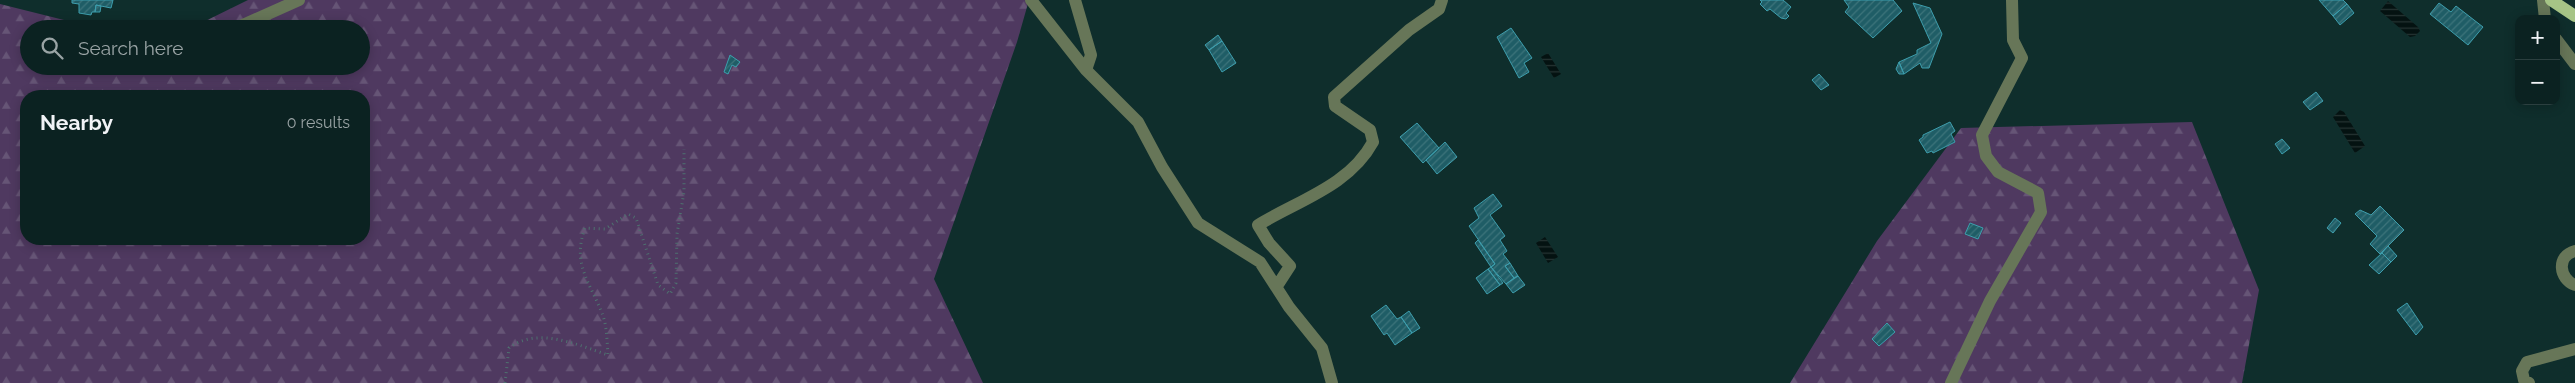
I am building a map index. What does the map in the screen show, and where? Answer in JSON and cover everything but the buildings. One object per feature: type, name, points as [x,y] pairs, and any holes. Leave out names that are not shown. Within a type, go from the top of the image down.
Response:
[{"type":"main road","points":[[2551,0],[2575,16]]},
{"type":"street","points":[[254,20],[299,0]]},
{"type":"street","points":[[1030,0],[1086,70],[1138,122],[1162,168],[1198,223],[1260,262],[1278,286],[1289,307],[1322,348],[1332,383]]},
{"type":"street","points":[[1075,0],[1091,55],[1086,70]]},
{"type":"street","points":[[1278,286],[1290,266],[1269,243],[1258,225],[1320,193],[1364,159],[1373,142],[1370,130],[1335,106],[1334,97],[1409,30],[1439,9],[1442,0]]},
{"type":"street","points":[[1951,383],[1990,301],[2041,212],[2038,193],[1998,172],[1986,156],[1982,135],[2022,58],[2013,40],[2012,0]]},
{"type":"street","points":[[2543,0],[2545,15]]},
{"type":"street","points":[[2560,44],[2575,64]]},
{"type":"street","points":[[2575,251],[2565,256],[2561,264],[2563,276],[2575,286]]},
{"type":"street","points":[[2529,383],[2524,380],[2522,371],[2527,362],[2575,348]]},
{"type":"path","points":[[505,383],[509,348],[519,340],[548,338],[608,355],[603,314],[586,280],[579,245],[585,228],[605,229],[628,214],[636,218],[658,285],[670,294],[676,283],[677,234],[684,192],[684,149]]},
{"type":"green space","points":[[248,0],[1029,0],[1017,42],[934,279],[983,383],[0,383],[0,4],[64,20],[20,20],[20,75],[370,75],[370,20],[207,20]]},
{"type":"green space","points":[[2192,122],[2259,290],[2242,383],[1790,383],[1877,241],[1961,128]]},
{"type":"shaded area","points":[[2388,1],[2418,27],[2420,31],[2415,36],[2410,37],[2380,11]]},
{"type":"shaded area","points":[[1548,53],[1561,74],[1554,78],[1541,57]]},
{"type":"shaded area","points":[[2340,110],[2344,112],[2365,146],[2355,153],[2333,117]]},
{"type":"shaded area","points":[[1545,237],[1558,257],[1548,263],[1536,243]]}]
